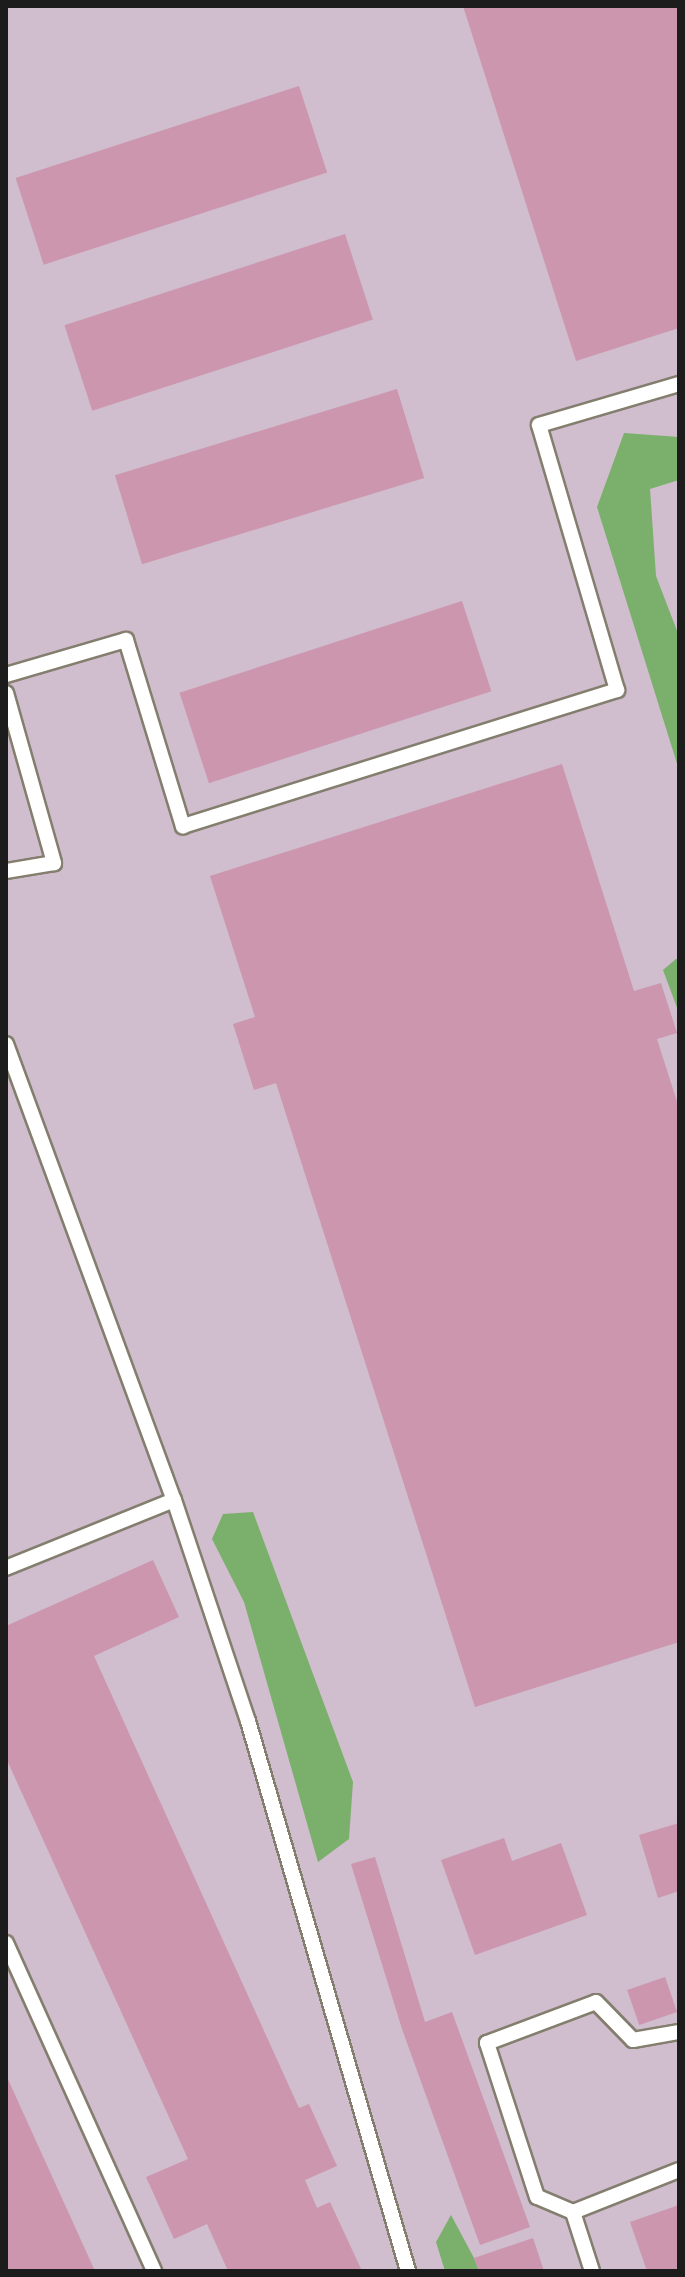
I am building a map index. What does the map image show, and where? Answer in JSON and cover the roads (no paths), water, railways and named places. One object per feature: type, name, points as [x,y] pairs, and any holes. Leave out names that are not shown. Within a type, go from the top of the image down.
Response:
[{"type":"lane","points":[[6,675],[126,640],[183,826],[617,690],[539,425],[679,384]]},
{"type":"lane","points":[[6,693],[54,863],[6,871]]},
{"type":"lane","points":[[6,1044],[174,1500],[248,1721],[408,2271]]},
{"type":"lane","points":[[6,1568],[174,1500]]},
{"type":"lane","points":[[6,1943],[154,2271]]},
{"type":"lane","points":[[679,2032],[633,2040],[596,2002],[487,2043],[537,2197],[573,2212],[679,2170]]},
{"type":"lane","points":[[573,2212],[592,2271]]}]
